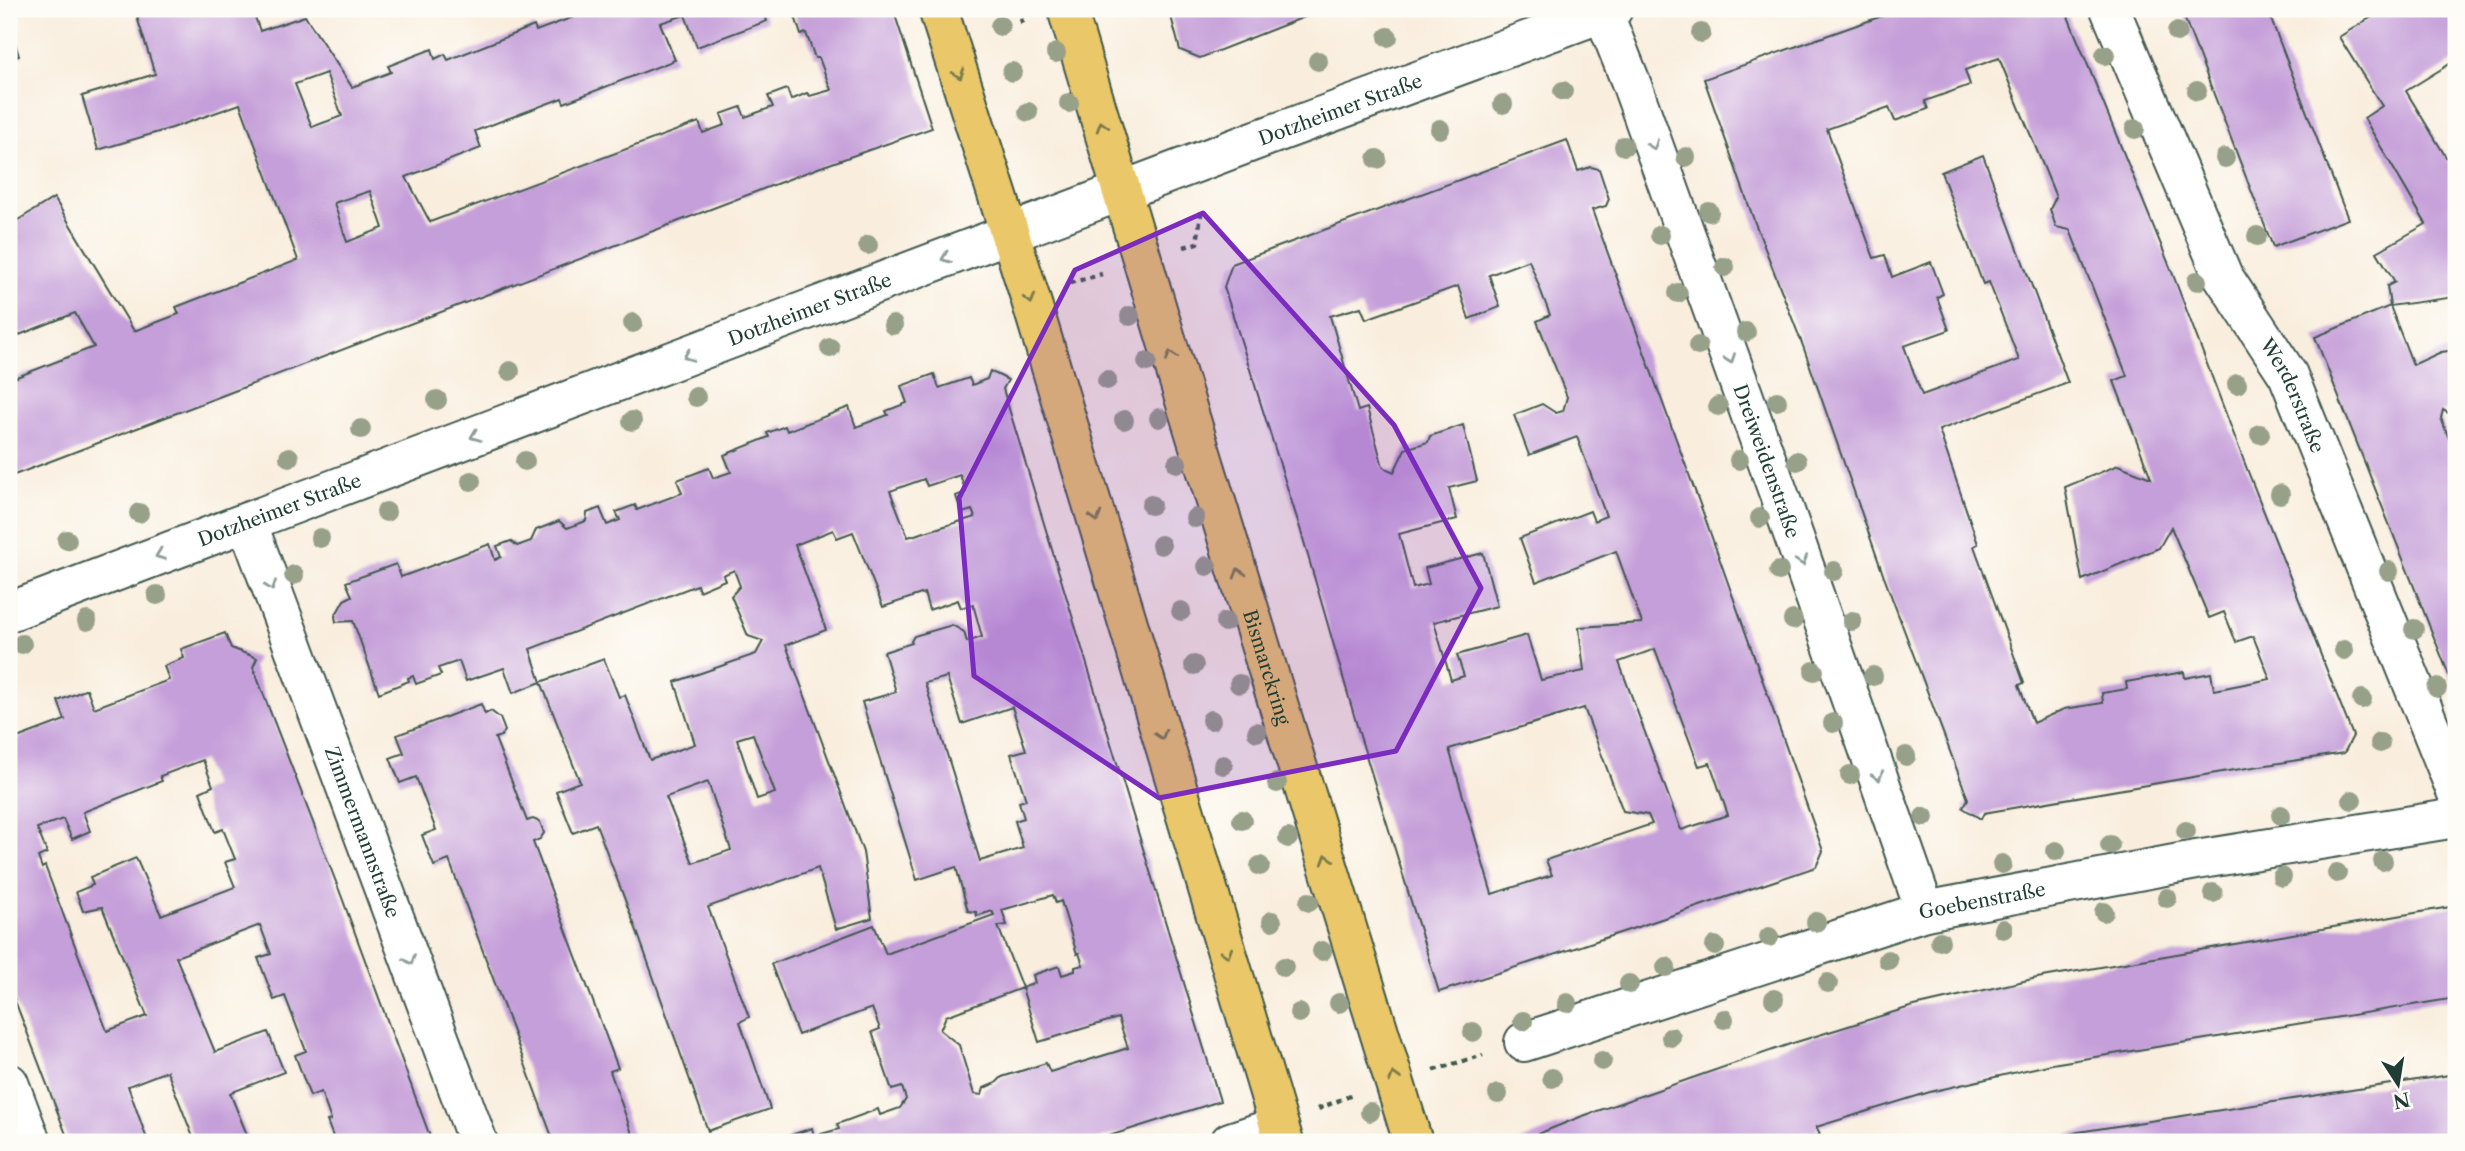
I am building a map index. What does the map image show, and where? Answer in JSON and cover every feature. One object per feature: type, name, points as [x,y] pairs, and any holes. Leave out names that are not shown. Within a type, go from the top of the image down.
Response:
[{"type":"main road","points":[[938,9],[1010,234],[1281,1134]]},
{"type":"main road","name":"Bismarckring","points":[[1067,9],[1413,1142]]},
{"type":"street","name":"Werderstraße","points":[[2110,9],[2223,276],[2288,375],[2456,791]]},
{"type":"street","name":"Dotzheimer Straße","points":[[9,612],[1122,191],[1608,11]]},
{"type":"street","name":"Dreiweidenstraße","points":[[1608,11],[1630,80],[1925,911]]},
{"type":"street","name":"Zimmermannstraße","points":[[247,522],[478,1142]]},
{"type":"street","name":"Goebenstraße","points":[[1524,1042],[1925,911],[2196,860],[2456,818]]},
{"type":"street","points":[[9,1083],[31,1142]]},
{"type":"street","points":[[1230,1142],[1281,1134]]},
{"type":"path","points":[[1281,1134],[1355,1094]]},
{"type":"highlighted area","points":[[1203,213],[1394,425],[1481,588],[1396,751],[1159,798],[974,676],[959,498],[1075,270]]},
{"type":"building","points":[[166,9],[252,9],[260,31],[305,16],[352,87],[391,72],[388,66],[432,49],[435,59],[445,54],[448,60],[534,26],[536,31],[595,9],[762,9],[767,21],[697,47],[685,15],[660,23],[675,60],[564,103],[562,98],[475,131],[481,148],[406,177],[430,222],[699,122],[703,133],[725,125],[721,114],[741,107],[745,117],[773,107],[768,96],[787,89],[791,100],[807,93],[810,96],[831,90],[806,33],[801,35],[794,13],[799,11],[798,9],[893,9],[932,128],[818,168],[9,477],[9,380],[94,347],[75,313],[9,339],[9,206],[18,220],[54,198],[134,331],[179,314],[176,307],[298,260],[240,104],[98,150],[82,96],[155,74],[137,17]],"holes":[[[326,73],[342,116],[312,127],[295,84]],[[370,191],[383,228],[347,242],[334,203]]]},
{"type":"building","points":[[1169,9],[1325,9],[1200,58],[1180,50]]},
{"type":"building","points":[[1902,9],[2065,9],[2172,272],[2353,736],[2344,753],[1984,813],[1981,819],[1963,808],[1968,799],[1884,577],[1803,346],[1755,223],[1704,79]],"holes":[[[1999,58],[2056,197],[2050,209],[2056,227],[2070,230],[2127,376],[2114,381],[2151,478],[2118,465],[2065,487],[2082,580],[2159,548],[2171,527],[2209,618],[2224,612],[2236,642],[2253,636],[2270,679],[2214,690],[2211,673],[2185,678],[2184,672],[2126,682],[2127,689],[2102,693],[2103,703],[2064,709],[2033,723],[2019,685],[2024,683],[1974,546],[1978,544],[1939,430],[2068,383],[1983,155],[1941,172],[1983,284],[1989,282],[2019,360],[1922,395],[1904,346],[1949,330],[1937,297],[1943,294],[1931,262],[1892,277],[1885,255],[1874,258],[1827,129],[1889,107],[1895,121],[1928,109],[1925,101],[1970,85],[1965,70]]]},
{"type":"building","points":[[2181,9],[2267,9],[2348,219],[2273,247]]},
{"type":"building","points":[[2385,9],[2456,9],[2456,60],[2406,91],[2449,162],[2456,158],[2456,297],[2390,306],[2387,286],[2395,282],[2377,252],[2426,224],[2364,118],[2382,106],[2339,37]]},
{"type":"building","points":[[9,23],[19,56],[9,59]]},
{"type":"building","points":[[1567,140],[1578,171],[1591,167],[1599,169],[1609,199],[1606,206],[1592,210],[1823,851],[1816,867],[1439,992],[1360,736],[1300,528],[1224,287],[1232,264]],"holes":[[[1529,260],[1550,315],[1537,321],[1567,397],[1563,411],[1556,413],[1542,404],[1514,415],[1529,455],[1577,437],[1606,516],[1594,521],[1590,511],[1520,538],[1536,582],[1616,551],[1642,623],[1579,627],[1584,671],[1541,680],[1527,635],[1457,655],[1464,676],[1451,680],[1434,622],[1497,606],[1483,553],[1425,568],[1429,584],[1413,588],[1399,534],[1457,519],[1449,488],[1477,481],[1463,425],[1430,436],[1428,442],[1405,449],[1394,472],[1383,467],[1367,408],[1358,411],[1330,316],[1361,307],[1366,319],[1458,286],[1469,319],[1500,307],[1489,275]],[[1655,649],[1699,766],[1710,763],[1728,815],[1681,830],[1619,662]],[[1584,708],[1623,811],[1648,815],[1652,824],[1546,860],[1552,875],[1492,894],[1449,749]]]},
{"type":"building","points":[[2390,306],[2413,365],[2441,352],[2456,350],[2456,417],[2443,410],[2441,418],[2456,457],[2456,693],[2315,337]]},
{"type":"building","points":[[990,371],[1008,380],[1003,389],[1220,1101],[1090,1142],[790,1142],[788,1136],[812,1128],[814,1136],[839,1129],[837,1124],[878,1109],[880,1115],[900,1108],[906,1099],[902,1087],[892,1090],[872,1032],[880,1029],[872,1008],[798,1035],[771,964],[874,925],[886,954],[994,915],[992,911],[977,916],[976,912],[968,911],[956,867],[917,880],[862,702],[896,692],[884,652],[912,643],[914,636],[952,625],[964,632],[967,642],[982,637],[973,604],[961,608],[958,600],[929,610],[924,593],[883,607],[853,532],[837,538],[833,530],[795,545],[826,630],[786,645],[863,852],[872,918],[836,929],[818,868],[708,907],[749,1017],[740,1022],[770,1109],[708,1131],[596,824],[573,833],[556,791],[580,782],[541,682],[513,693],[504,668],[466,681],[459,661],[438,668],[441,675],[416,684],[413,676],[408,678],[409,681],[379,693],[353,621],[336,622],[335,616],[344,600],[352,596],[346,582],[396,564],[401,577],[490,544],[495,560],[501,557],[497,546],[511,541],[517,546],[531,541],[536,530],[559,521],[567,528],[586,521],[587,513],[600,508],[607,525],[620,520],[616,512],[635,505],[637,510],[682,493],[677,480],[709,468],[713,478],[731,472],[724,455],[769,437],[767,433],[785,426],[787,431],[849,407],[856,427],[888,415],[886,411],[907,403],[901,386],[934,374],[939,388],[969,378],[972,385],[987,379]],"holes":[[[960,475],[966,492],[956,496],[962,513],[972,510],[975,517],[908,537],[890,491],[924,479],[927,486]],[[734,570],[740,586],[731,596],[748,636],[763,641],[756,654],[675,682],[695,744],[650,760],[625,695],[619,697],[604,659],[541,682],[530,649],[697,585],[699,591],[725,580],[723,575]],[[947,677],[962,724],[1012,707],[1026,750],[1011,754],[1026,800],[1019,802],[1024,818],[1015,821],[1023,848],[980,861],[925,683]],[[753,734],[775,793],[757,799],[737,739]],[[708,782],[731,850],[693,863],[666,797]],[[1053,895],[1056,903],[1061,901],[1083,965],[1062,975],[1059,966],[1033,975],[1035,983],[1022,988],[998,926],[1007,925],[1002,910]],[[1022,988],[1039,1042],[1118,1018],[1128,1048],[1050,1072],[1046,1063],[1002,1077],[984,1088],[982,1095],[974,1094],[959,1045],[940,1030],[946,1016]]]},
{"type":"building","points":[[225,633],[231,648],[257,658],[253,667],[432,1142],[335,1142],[321,1092],[310,1096],[295,1055],[306,1051],[285,996],[274,1000],[258,958],[271,954],[260,925],[176,957],[215,1052],[268,1032],[284,1072],[230,1093],[250,1142],[195,1142],[167,1071],[128,1086],[148,1142],[69,1142],[9,985],[9,741],[65,720],[58,701],[87,689],[94,708],[169,680],[164,666],[184,658],[181,649]],"holes":[[[203,760],[213,786],[200,792],[215,832],[223,829],[235,859],[225,862],[235,887],[161,915],[136,858],[90,877],[93,885],[76,892],[83,911],[102,907],[147,1016],[107,1031],[45,866],[42,868],[38,857],[47,853],[37,828],[63,819],[72,839],[90,831],[83,812],[162,781],[160,776]]]},
{"type":"building","points":[[481,704],[485,714],[491,711],[500,718],[505,731],[495,738],[527,821],[533,819],[540,822],[544,833],[540,839],[533,842],[618,1068],[610,1071],[635,1142],[554,1142],[449,860],[434,866],[422,835],[436,830],[416,777],[400,783],[390,758],[404,753],[397,735]]},
{"type":"building","points":[[2456,906],[2456,998],[2052,1064],[1930,1092],[1816,1127],[1820,1135],[1797,1142],[1518,1142],[1580,1117],[1790,1044],[1910,1007],[2037,978]]},
{"type":"building","points":[[2456,1074],[2456,1142],[2039,1142],[2078,1132]]}]
